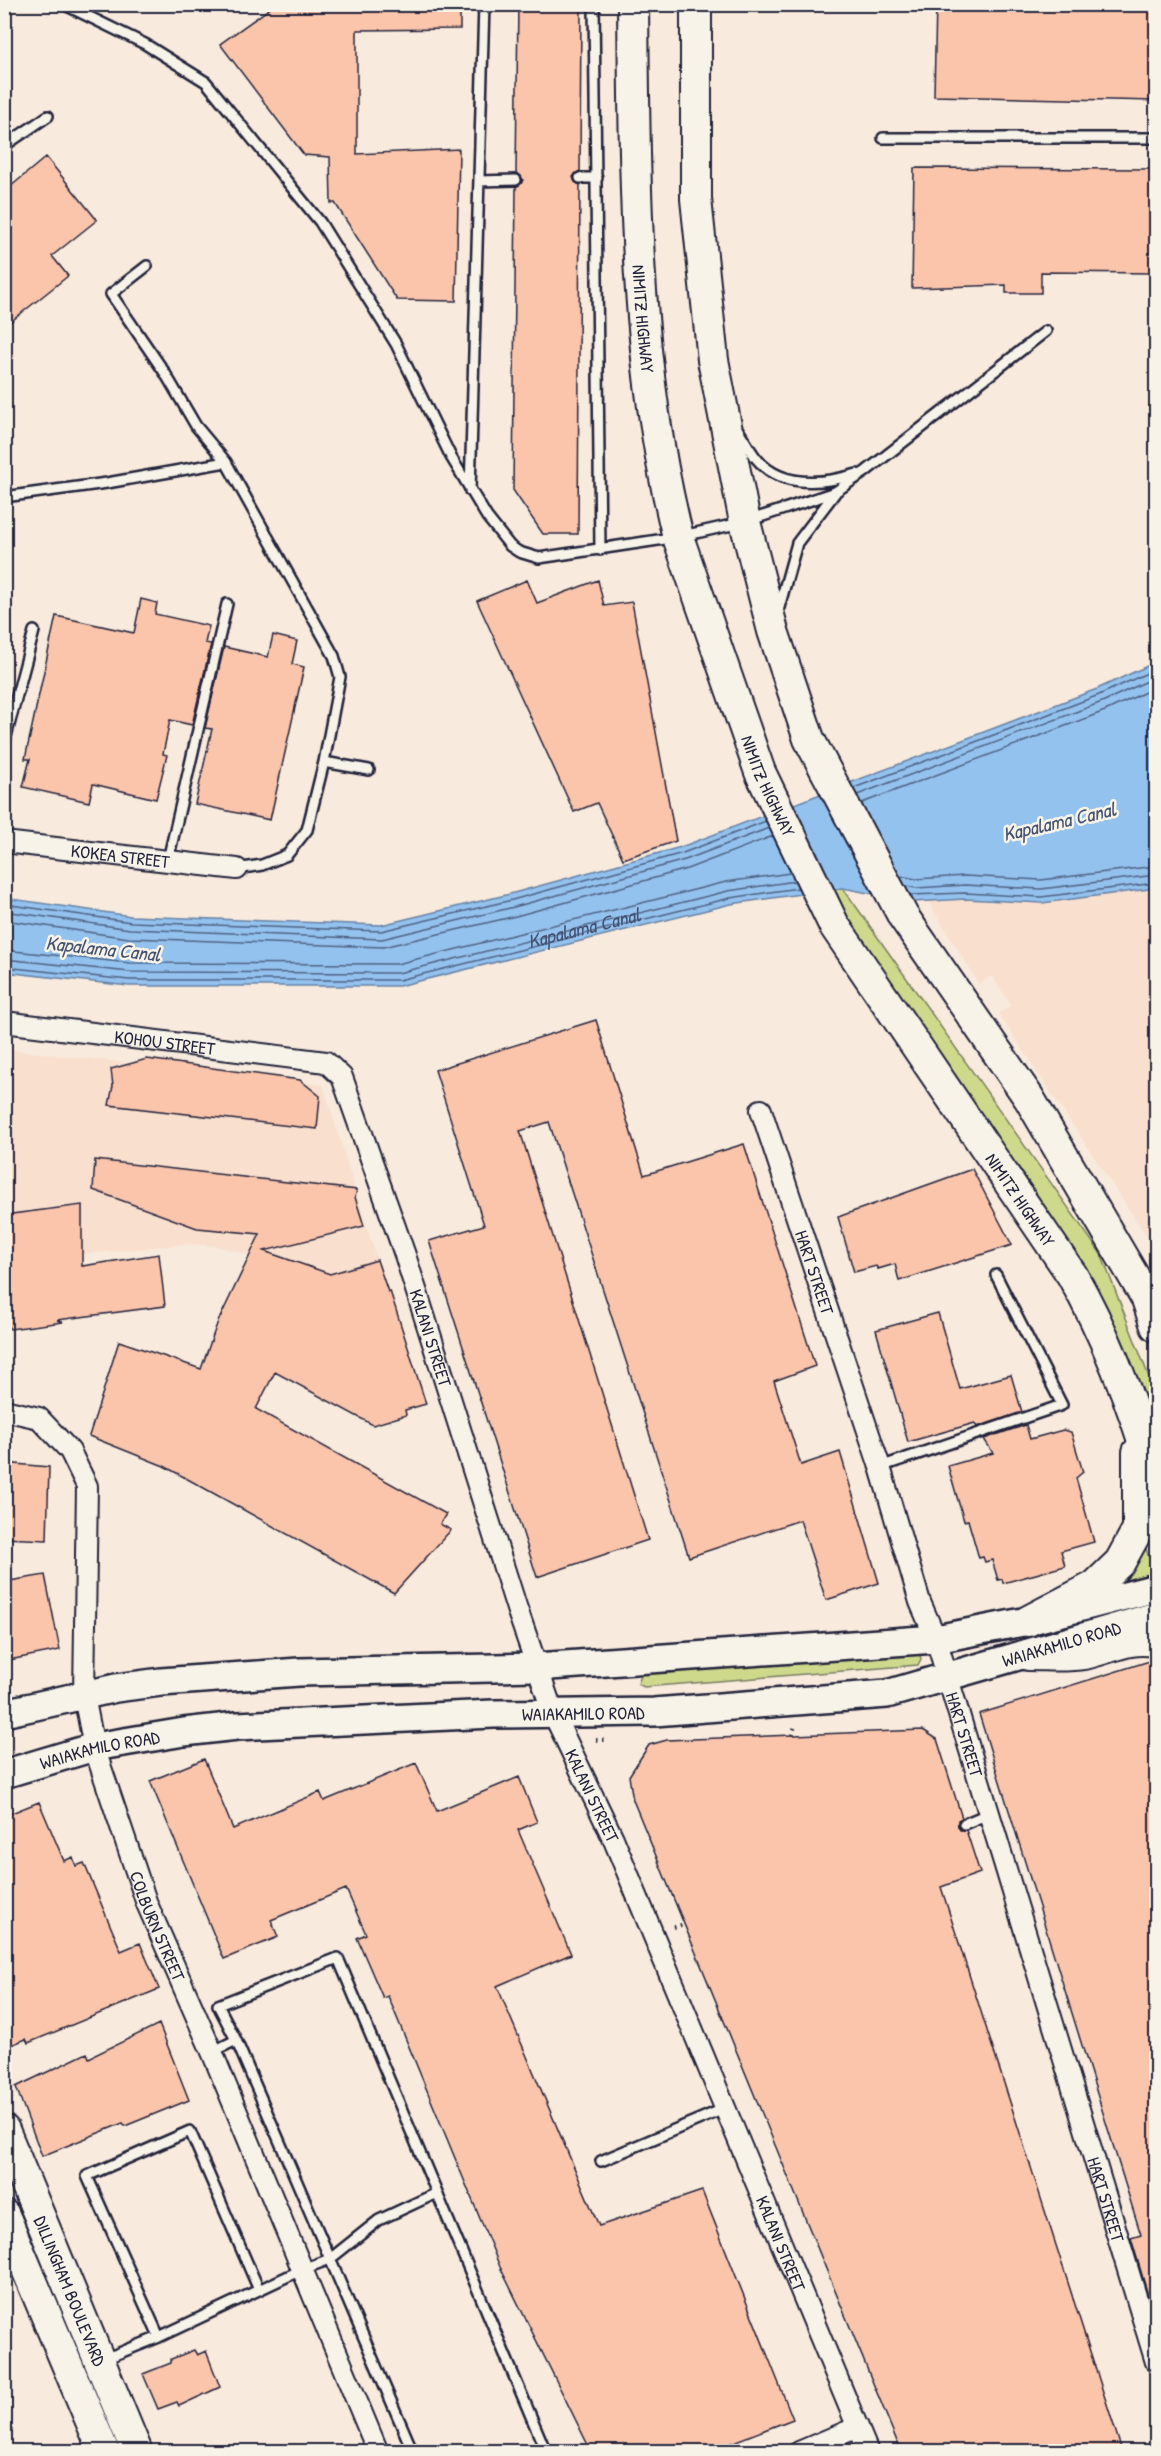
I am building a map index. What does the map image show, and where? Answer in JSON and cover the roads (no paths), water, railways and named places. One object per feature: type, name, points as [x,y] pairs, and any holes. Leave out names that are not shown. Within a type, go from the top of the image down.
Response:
[{"type":"main road","name":"NIMITZ HIGHWAY","points":[[633,4],[635,217],[646,362],[668,498],[678,537],[760,772],[834,925],[1072,1275],[1088,1302],[1138,1422],[1156,1482]]},
{"type":"main road","points":[[696,4],[696,199],[713,360],[745,522],[772,631],[809,739],[903,916],[1029,1098],[1147,1299],[1156,1326]]},
{"type":"main road","points":[[1028,1621],[1095,1586],[1120,1562],[1137,1529],[1138,1422]]},
{"type":"main road","name":"WAIAKAMILO ROAD","points":[[6,1710],[116,1688],[161,1682],[299,1672],[536,1667],[936,1639],[1028,1621],[1156,1588]]},
{"type":"main road","name":"WAIAKAMILO ROAD","points":[[4,1774],[94,1747],[237,1726],[553,1713],[654,1712],[887,1694],[1028,1655],[1156,1616]]},
{"type":"main road","points":[[1028,1655],[1083,1654],[1127,1642],[1148,1639],[1156,1642]]},
{"type":"main road","name":"DILLINGHAM BOULEVARD","points":[[4,2130],[137,2451]]},
{"type":"main road","name":"DILLINGHAM BOULEVARD","points":[[4,2215],[104,2451]]},
{"type":"street","name":"KOKEA STREET","points":[[4,842],[237,869]]},
{"type":"street","name":"KOHOU STREET","points":[[4,1022],[326,1062]]},
{"type":"street","name":"KALANI STREET","points":[[326,1062],[342,1077],[405,1255],[536,1667],[553,1713],[613,1838],[868,2451]]},
{"type":"street","name":"HART STREET","points":[[761,1110],[880,1467],[920,1602],[936,1639],[1156,2362]]},
{"type":"street","name":"COLBURN STREET","points":[[4,1410],[39,1418],[70,1451],[87,1486],[84,1696],[94,1747],[147,1904],[212,2052],[378,2451]]},
{"type":"street","points":[[800,2451],[858,2427]]},
{"type":"lane","points":[[63,4],[145,44],[206,82],[320,222],[396,344],[451,458],[470,491],[495,528],[510,546],[519,552],[539,558],[678,537],[745,522],[835,492],[865,472],[1046,331]]},
{"type":"lane","points":[[470,491],[484,4]]},
{"type":"lane","points":[[594,4],[600,550]]},
{"type":"lane","points":[[4,146],[48,116]]},
{"type":"lane","points":[[883,138],[1156,138]]},
{"type":"lane","points":[[580,178],[597,178]]},
{"type":"lane","points":[[479,181],[516,180]]},
{"type":"lane","points":[[147,266],[111,294],[165,373],[196,426],[226,462],[334,656],[340,677],[324,762],[307,830],[287,855],[262,865],[237,869]]},
{"type":"lane","points":[[713,360],[733,423],[757,460],[778,475],[795,481],[827,483],[865,472]]},
{"type":"lane","points":[[4,497],[107,483],[226,462]]},
{"type":"lane","points":[[772,631],[797,543],[835,492]]},
{"type":"lane","points":[[168,860],[227,604]]},
{"type":"lane","points":[[4,744],[34,631]]},
{"type":"lane","points":[[324,762],[369,770]]},
{"type":"lane","points":[[880,1467],[1062,1405],[996,1275]]},
{"type":"lane","points":[[964,1824],[988,1814]]},
{"type":"lane","points":[[413,2451],[236,2040],[218,2005],[338,1958],[546,2451]]},
{"type":"lane","points":[[212,2052],[236,2040]]},
{"type":"lane","points":[[601,2161],[726,2108]]},
{"type":"lane","points":[[159,2337],[87,2176],[190,2131],[259,2290]]},
{"type":"lane","points":[[98,2361],[159,2337],[301,2270],[330,2259],[379,2220],[437,2193]]},
{"type":"water","name":"Kapalama Canal","points":[[1156,662],[1156,888],[1042,903],[965,899],[914,902],[843,888],[731,904],[399,986],[129,986],[5,972],[5,898],[131,916],[381,925],[510,894],[681,847],[1097,689]]}]
